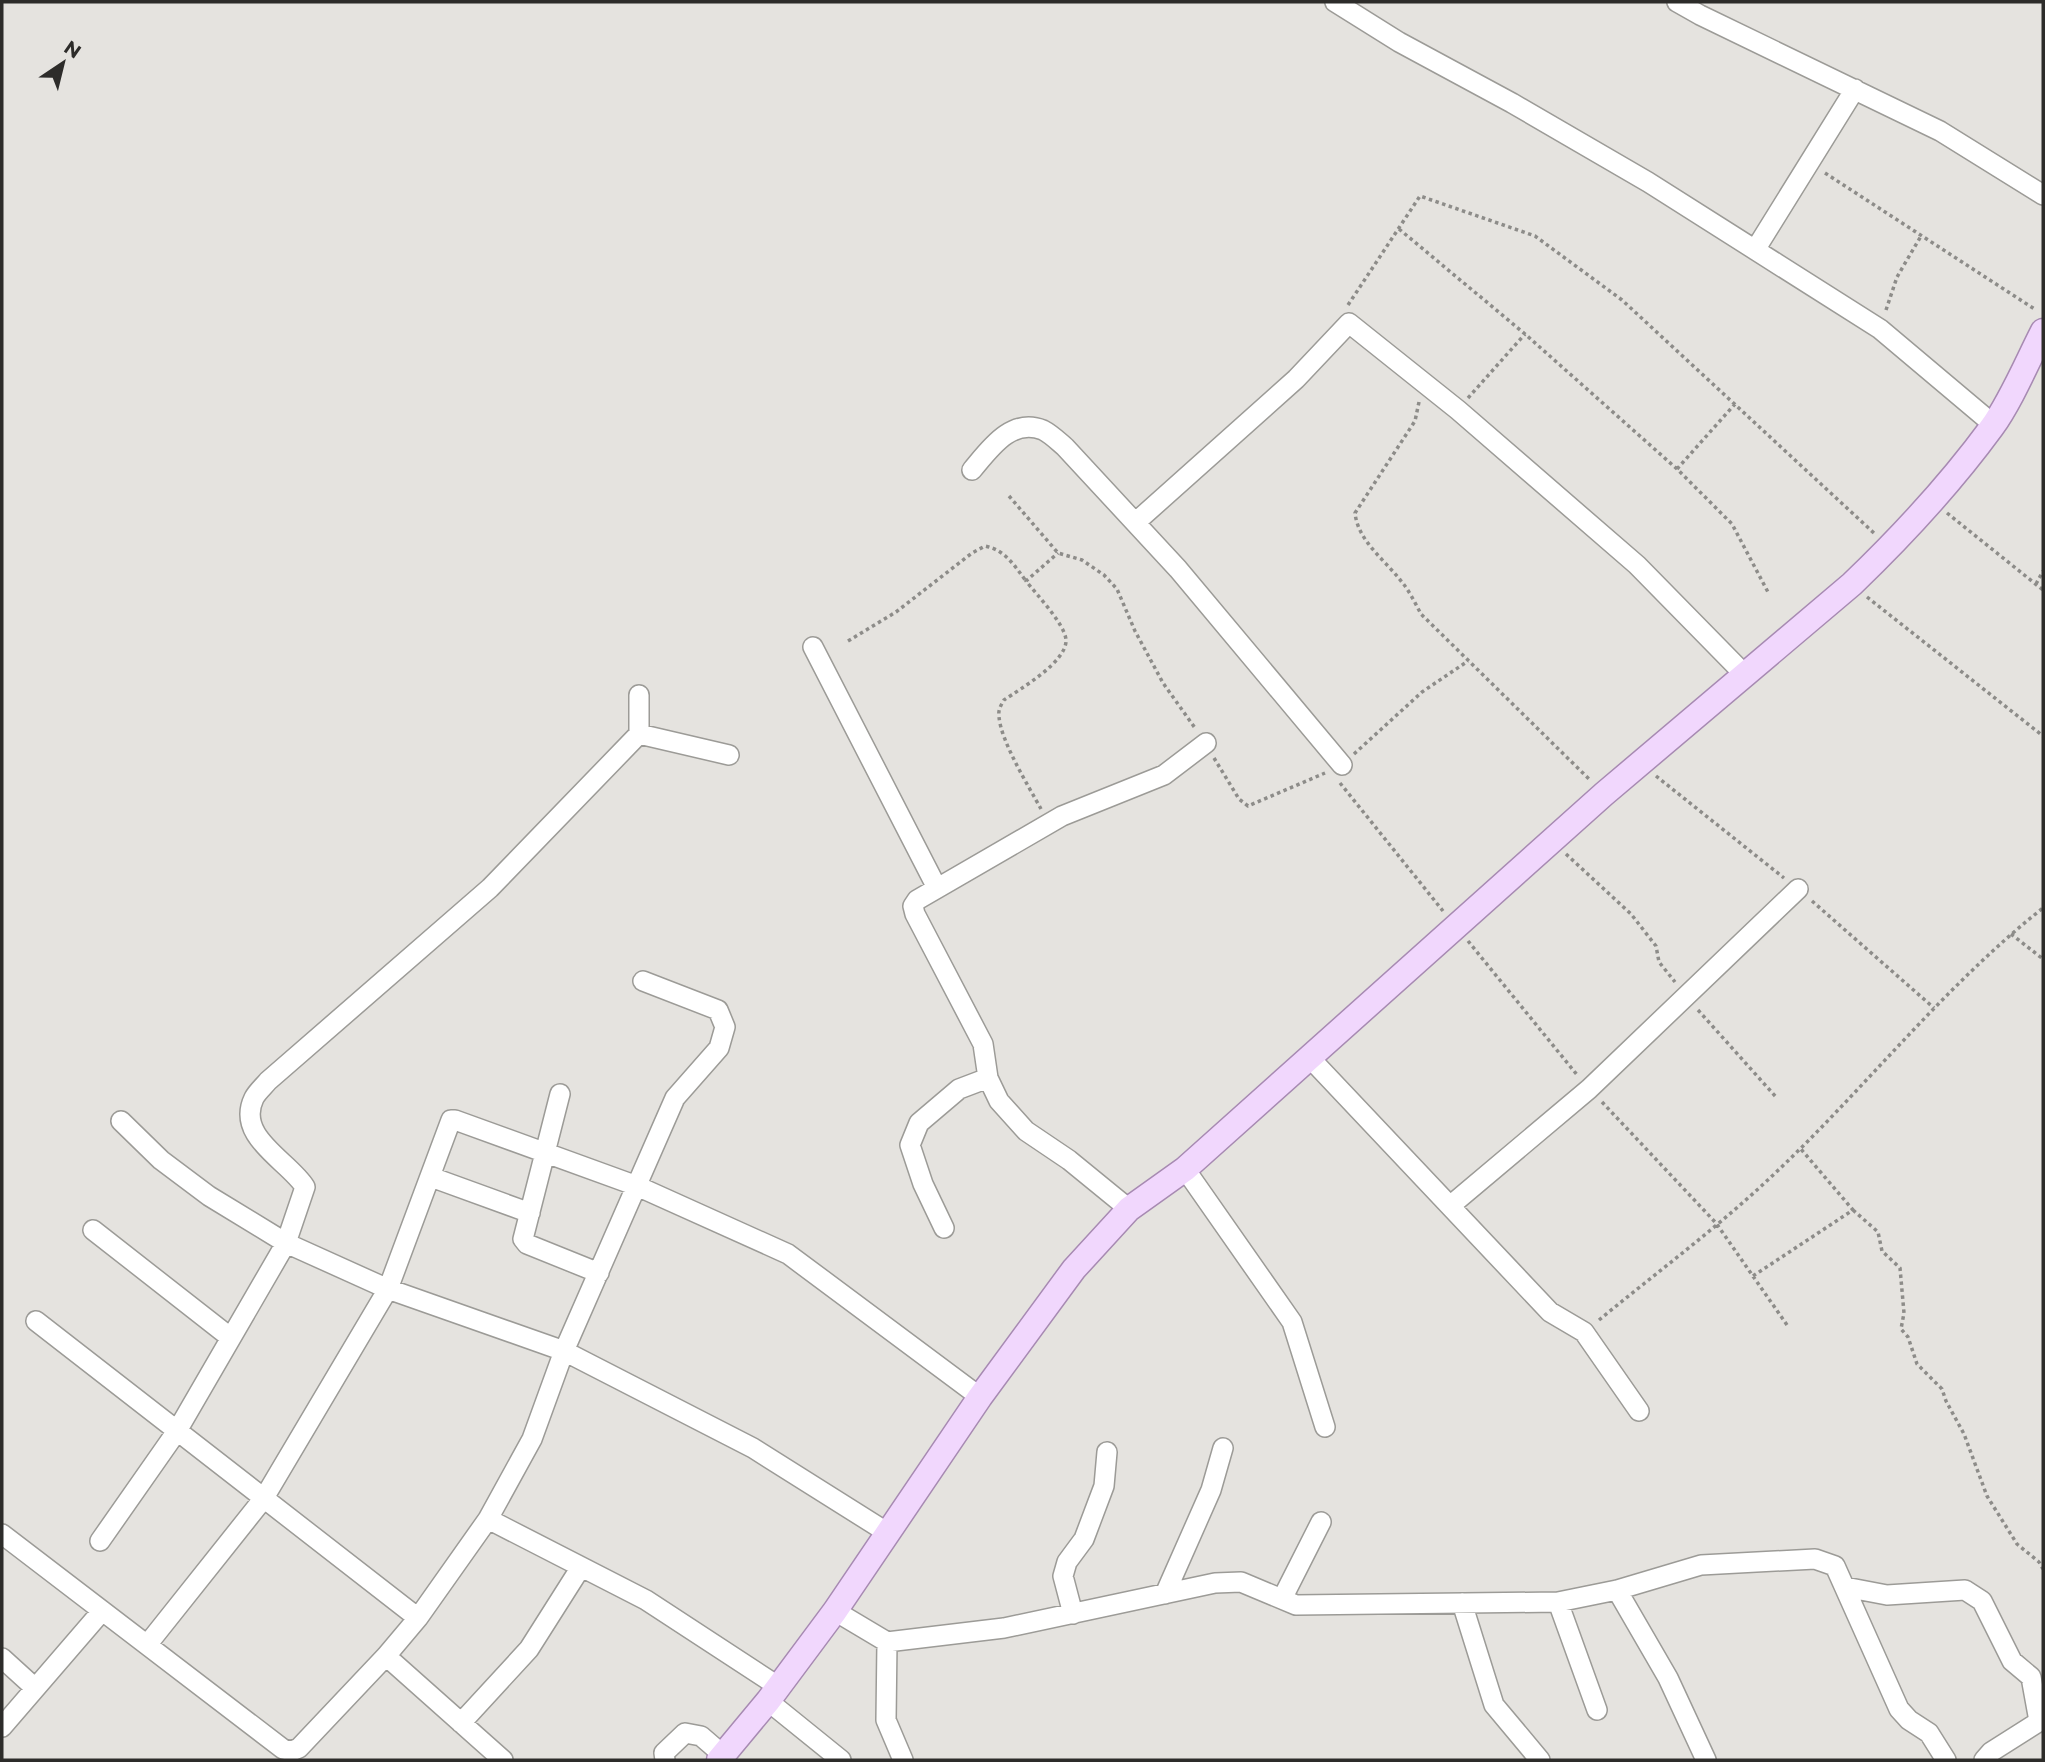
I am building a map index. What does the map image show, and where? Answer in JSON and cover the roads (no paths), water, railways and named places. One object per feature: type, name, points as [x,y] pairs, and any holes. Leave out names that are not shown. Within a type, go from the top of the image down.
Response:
[{"type":"main road","points":[[721,1758],[835,1611],[980,1397],[1073,1269],[1129,1209],[1185,1169],[1604,794],[1852,584],[1932,500],[1994,425],[2043,331]]},
{"type":"street","points":[[1335,2],[1399,42],[1512,103],[1648,182],[1880,329],[1994,425]]},
{"type":"street","points":[[1677,2],[1940,131],[2043,195]]},
{"type":"street","points":[[1755,250],[1855,89]]},
{"type":"street","points":[[1136,522],[1296,379],[1349,323],[1458,410],[1637,565],[1746,676]]},
{"type":"street","points":[[972,470],[996,443],[1015,428],[1033,427],[1045,431],[1065,447],[1187,579],[1336,768]]},
{"type":"street","points":[[813,647],[937,888]]},
{"type":"street","points":[[100,1541],[177,1431],[286,1243],[305,1188],[298,1176],[266,1149],[256,1133],[250,1116],[254,1097],[268,1081],[490,888],[639,734],[639,695]]},
{"type":"street","points":[[639,734],[729,755]]},
{"type":"street","points":[[1129,1209],[1069,1160],[1026,1131],[999,1101],[988,1078],[983,1044],[913,906],[917,900],[1062,816],[1164,775],[1206,743]]},
{"type":"street","points":[[1450,1206],[1589,1089],[1798,889]]},
{"type":"street","points":[[2,1534],[283,1749],[292,1751],[299,1748],[418,1618],[488,1519],[532,1439],[564,1351],[675,1098],[719,1048],[725,1027],[718,1010],[643,981]]},
{"type":"street","points":[[1310,1058],[1550,1312],[1584,1332],[1639,1411]]},
{"type":"street","points":[[944,1228],[923,1184],[910,1146],[919,1123],[959,1089],[988,1078]]},
{"type":"street","points":[[560,1094],[523,1239],[599,1273]]},
{"type":"street","points":[[147,1645],[264,1498],[388,1289],[450,1120],[455,1119],[637,1186],[788,1254],[980,1397]]},
{"type":"street","points":[[121,1121],[161,1160],[209,1196],[286,1243],[388,1289],[564,1351],[753,1448],[888,1533]]},
{"type":"street","points":[[1185,1169],[1292,1322],[1325,1427]]},
{"type":"street","points":[[431,1177],[530,1213]]},
{"type":"street","points":[[93,1230],[231,1338]]},
{"type":"street","points":[[36,1321],[418,1618]]},
{"type":"street","points":[[1165,1594],[1211,1490],[1223,1448]]},
{"type":"street","points":[[1073,1614],[1063,1576],[1067,1562],[1084,1539],[1104,1486],[1107,1452]]},
{"type":"street","points":[[488,1519],[646,1600],[773,1694],[841,1760]]},
{"type":"street","points":[[1282,1599],[1321,1522]]},
{"type":"street","points":[[835,1611],[887,1642],[1004,1628],[1215,1583],[1241,1582],[1296,1605],[1558,1602],[1618,1590],[1701,1566],[1815,1559],[1835,1566],[1899,1709],[1909,1720],[1929,1733],[1946,1760]]},
{"type":"street","points":[[461,1723],[529,1649],[581,1567]]},
{"type":"street","points":[[1845,1587],[1887,1595],[1965,1590],[1982,1601],[2012,1661],[2031,1677],[2041,1720],[1991,1752],[1984,1760]]},
{"type":"street","points":[[1618,1590],[1668,1678],[1706,1760]]},
{"type":"street","points":[[1558,1602],[1597,1710]]},
{"type":"street","points":[[1462,1603],[1494,1705],[1540,1760]]},
{"type":"street","points":[[2,1727],[102,1611]]},
{"type":"street","points":[[887,1642],[886,1720],[903,1760]]},
{"type":"street","points":[[386,1656],[503,1760]]},
{"type":"street","points":[[2,1658],[35,1688]]},
{"type":"street","points":[[665,1760],[664,1754],[685,1733],[701,1736],[721,1758]]}]
